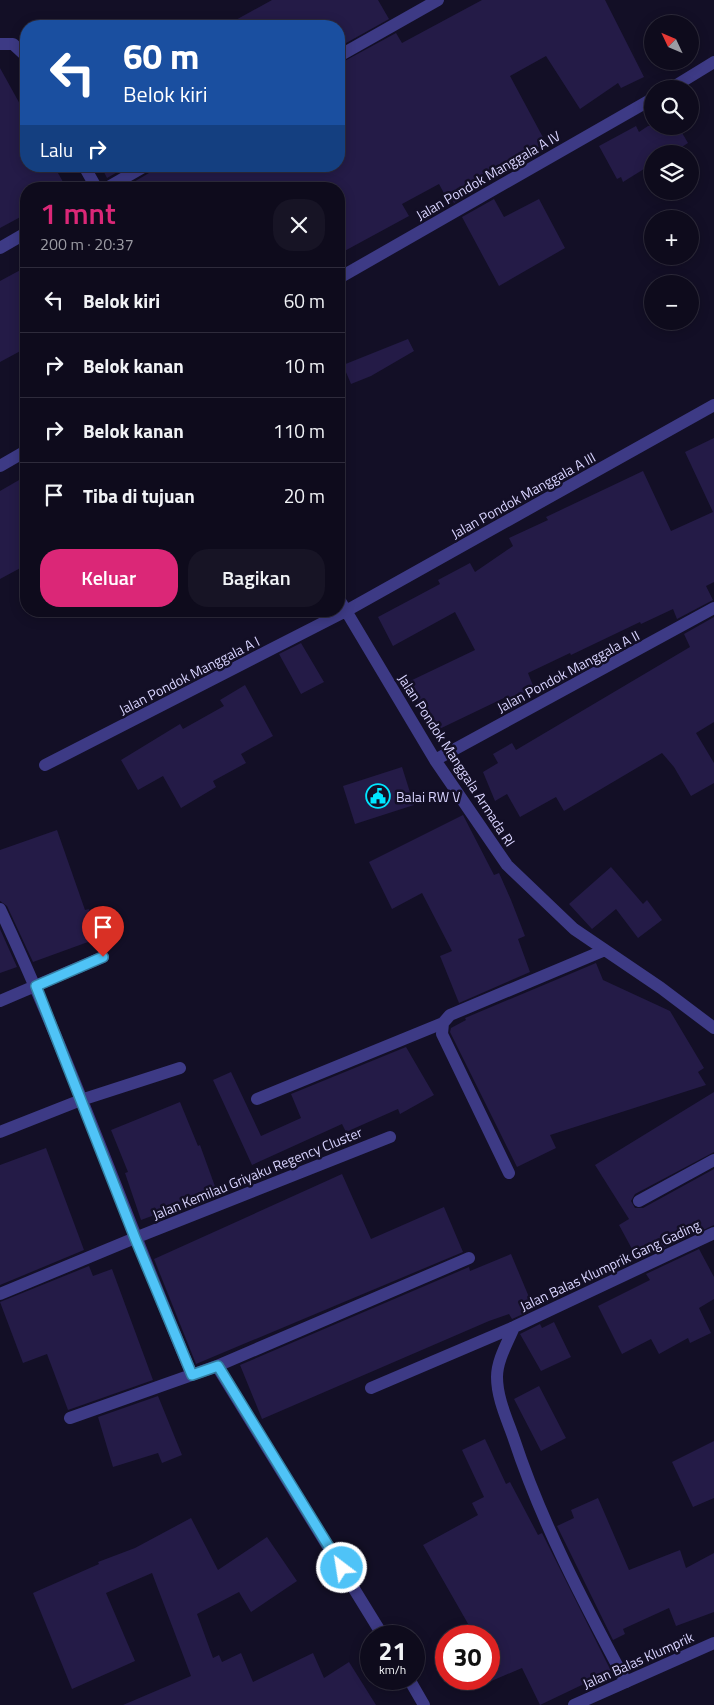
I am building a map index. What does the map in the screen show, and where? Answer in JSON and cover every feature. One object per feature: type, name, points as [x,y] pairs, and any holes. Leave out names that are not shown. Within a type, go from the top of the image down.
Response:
[{"type":"street","points":[[345,53],[438,0]]},
{"type":"street","points":[[0,44],[13,44],[20,50]]},
{"type":"street","points":[[685,80],[714,62]]},
{"type":"street","name":"Jalan Pondok Manggala A IV","points":[[345,275],[644,104]]},
{"type":"street","points":[[117,182],[134,172]]},
{"type":"street","points":[[0,248],[20,236]]},
{"type":"street","name":"Jalan Pondok Manggala A III","points":[[346,611],[714,406]]},
{"type":"street","points":[[0,466],[20,455]]},
{"type":"street","name":"Jalan Pondok Manggala A II","points":[[435,760],[714,608]]},
{"type":"street","name":"Jalan Pondok Manggala Armada RI","points":[[346,611],[435,760],[507,865],[574,930],[661,988],[714,1028]]},
{"type":"street","name":"Jalan Pondok Manggala A I","points":[[45,765],[334,617]]},
{"type":"street","points":[[0,909],[36,986],[135,1238],[192,1375]]},
{"type":"street","points":[[257,1099],[443,1022],[450,1015],[605,950]]},
{"type":"street","points":[[0,1001],[103,957]]},
{"type":"street","points":[[443,1022],[442,1034],[509,1173]]},
{"type":"street","points":[[0,1132],[81,1100],[180,1068]]},
{"type":"street","name":"Jalan Kemilau Griyaku Regency Cluster","points":[[0,1294],[135,1238],[390,1137]]},
{"type":"street","points":[[639,1201],[714,1160]]},
{"type":"street","name":"Jalan Balas Klumprik Gang Gading","points":[[626,1682],[580,1596],[530,1490],[499,1395],[497,1376],[499,1364],[514,1327],[714,1233]]},
{"type":"street","points":[[70,1418],[218,1366],[469,1258]]},
{"type":"street","points":[[371,1388],[514,1327]]},
{"type":"street","points":[[218,1366],[376,1625]]},
{"type":"street","name":"Jalan Balas Klumprik","points":[[574,1705],[714,1643]]},
{"type":"street","points":[[415,1690],[424,1705]]},
{"type":"building","points":[[272,0],[378,0],[389,19],[345,44],[345,20],[236,20]]},
{"type":"building","points":[[482,0],[605,0],[644,77],[621,88],[618,83],[580,109],[546,56],[510,76],[546,143],[482,177],[486,184],[454,203],[450,195],[446,197],[439,184],[402,204],[409,216],[345,251],[345,182],[134,182],[150,172],[345,172],[345,61],[396,33],[402,43]]},
{"type":"building","points":[[0,68],[20,104],[20,172],[57,172],[63,182],[20,182],[20,217],[0,228]]},
{"type":"building","points":[[636,126],[639,132],[644,129],[644,135],[683,135],[688,143],[685,145],[644,145],[644,169],[623,182],[621,177],[617,179],[599,146]]},
{"type":"building","points":[[104,172],[118,172],[107,178]]},
{"type":"building","points":[[494,199],[504,217],[539,199],[565,248],[499,286],[462,217]]},
{"type":"building","points":[[20,270],[20,351],[0,362],[0,281]]},
{"type":"building","points":[[408,339],[414,351],[371,376],[351,384],[345,370],[345,364]]},
{"type":"building","points":[[714,438],[714,582],[706,586],[713,600],[677,619],[673,609],[641,624],[640,622],[571,655],[570,653],[528,673],[534,688],[507,701],[506,697],[431,733],[408,682],[475,650],[455,612],[393,646],[378,617],[440,584],[438,580],[470,563],[475,572],[513,546],[509,538],[548,520],[546,517],[643,471],[671,531],[713,512],[685,452]]},
{"type":"building","points":[[20,479],[20,568],[0,579],[0,491]]},
{"type":"building","points":[[714,617],[714,722],[696,733],[714,763],[714,783],[691,796],[674,767],[662,753],[564,811],[556,797],[520,817],[507,794],[495,801],[483,772],[498,763],[493,754],[512,743],[516,750],[690,647],[684,634]]},
{"type":"building","points":[[301,643],[324,682],[301,694],[279,654]]},
{"type":"building","points":[[245,685],[273,736],[241,754],[246,763],[213,781],[216,787],[181,808],[163,776],[138,790],[121,760],[180,724],[183,729],[224,706],[220,700]]},
{"type":"building","name":"Balai RW V","points":[[402,767],[414,805],[355,824],[343,786]]},
{"type":"building","points":[[463,815],[494,875],[499,873],[511,900],[525,936],[518,939],[530,972],[459,1003],[440,956],[452,951],[422,893],[392,909],[369,862]]},
{"type":"building","points":[[57,830],[85,910],[89,909],[99,938],[33,962],[7,906],[0,901],[0,850]]},
{"type":"building","points":[[611,867],[643,904],[647,900],[662,920],[638,938],[616,909],[592,929],[569,904]]},
{"type":"building","points":[[0,929],[17,967],[0,973]]},
{"type":"building","points":[[596,963],[603,980],[670,1011],[704,1068],[698,1072],[706,1085],[550,1135],[556,1148],[517,1167],[450,1032],[451,1028],[466,1020],[465,1018]]},
{"type":"building","points":[[406,1047],[434,1095],[400,1114],[398,1109],[346,1132],[342,1124],[252,1165],[213,1080],[231,1072],[261,1136],[301,1118],[291,1094]]},
{"type":"building","points":[[714,1092],[714,1152],[635,1194],[631,1201],[635,1208],[643,1208],[714,1169],[714,1225],[638,1260],[619,1225],[629,1219],[595,1165]]},
{"type":"building","points":[[180,1102],[198,1146],[200,1145],[217,1192],[141,1220],[125,1173],[128,1172],[111,1130]]},
{"type":"building","points":[[46,1148],[84,1250],[0,1285],[0,1165]]},
{"type":"building","points":[[342,1174],[371,1239],[444,1207],[463,1252],[196,1364],[154,1259]]},
{"type":"building","points":[[699,1249],[714,1277],[714,1299],[699,1308],[711,1333],[690,1343],[688,1338],[659,1354],[651,1339],[622,1354],[598,1306],[650,1280],[646,1274]]},
{"type":"building","points":[[511,1254],[534,1309],[512,1319],[509,1314],[489,1321],[262,1419],[240,1365],[469,1267],[470,1271]]},
{"type":"building","points":[[89,1266],[93,1276],[112,1269],[153,1380],[68,1410],[47,1354],[23,1363],[0,1302]]},
{"type":"building","points":[[554,1322],[571,1357],[541,1371],[520,1334],[540,1324],[542,1328]]},
{"type":"building","points":[[539,1386],[566,1438],[541,1451],[514,1399]]},
{"type":"building","points":[[158,1396],[182,1455],[162,1463],[158,1453],[113,1467],[98,1417]]},
{"type":"building","points":[[485,1439],[506,1484],[510,1482],[538,1535],[542,1533],[611,1671],[540,1705],[522,1668],[500,1677],[500,1625],[469,1625],[423,1545],[478,1515],[472,1503],[484,1497],[462,1450]]},
{"type":"building","points":[[714,1441],[714,1498],[693,1507],[672,1462]]},
{"type":"building","points":[[598,1498],[629,1570],[680,1550],[686,1568],[714,1553],[714,1612],[676,1626],[669,1608],[623,1629],[625,1634],[613,1640],[557,1526],[574,1518],[571,1510]]},
{"type":"building","points":[[191,1518],[218,1570],[267,1537],[297,1581],[251,1612],[239,1592],[197,1614],[213,1658],[219,1655],[222,1662],[241,1653],[253,1682],[313,1653],[324,1678],[349,1662],[360,1680],[360,1690],[367,1690],[376,1705],[123,1705],[191,1676],[152,1573],[106,1593],[135,1661],[72,1689],[33,1593],[99,1564],[98,1562],[135,1548]]},
{"type":"place","name":"Balai RW V","points":[[378,796]]},
{"type":"route","points":[[103,957],[36,986],[135,1238],[192,1375],[218,1366],[342,1568]]}]
